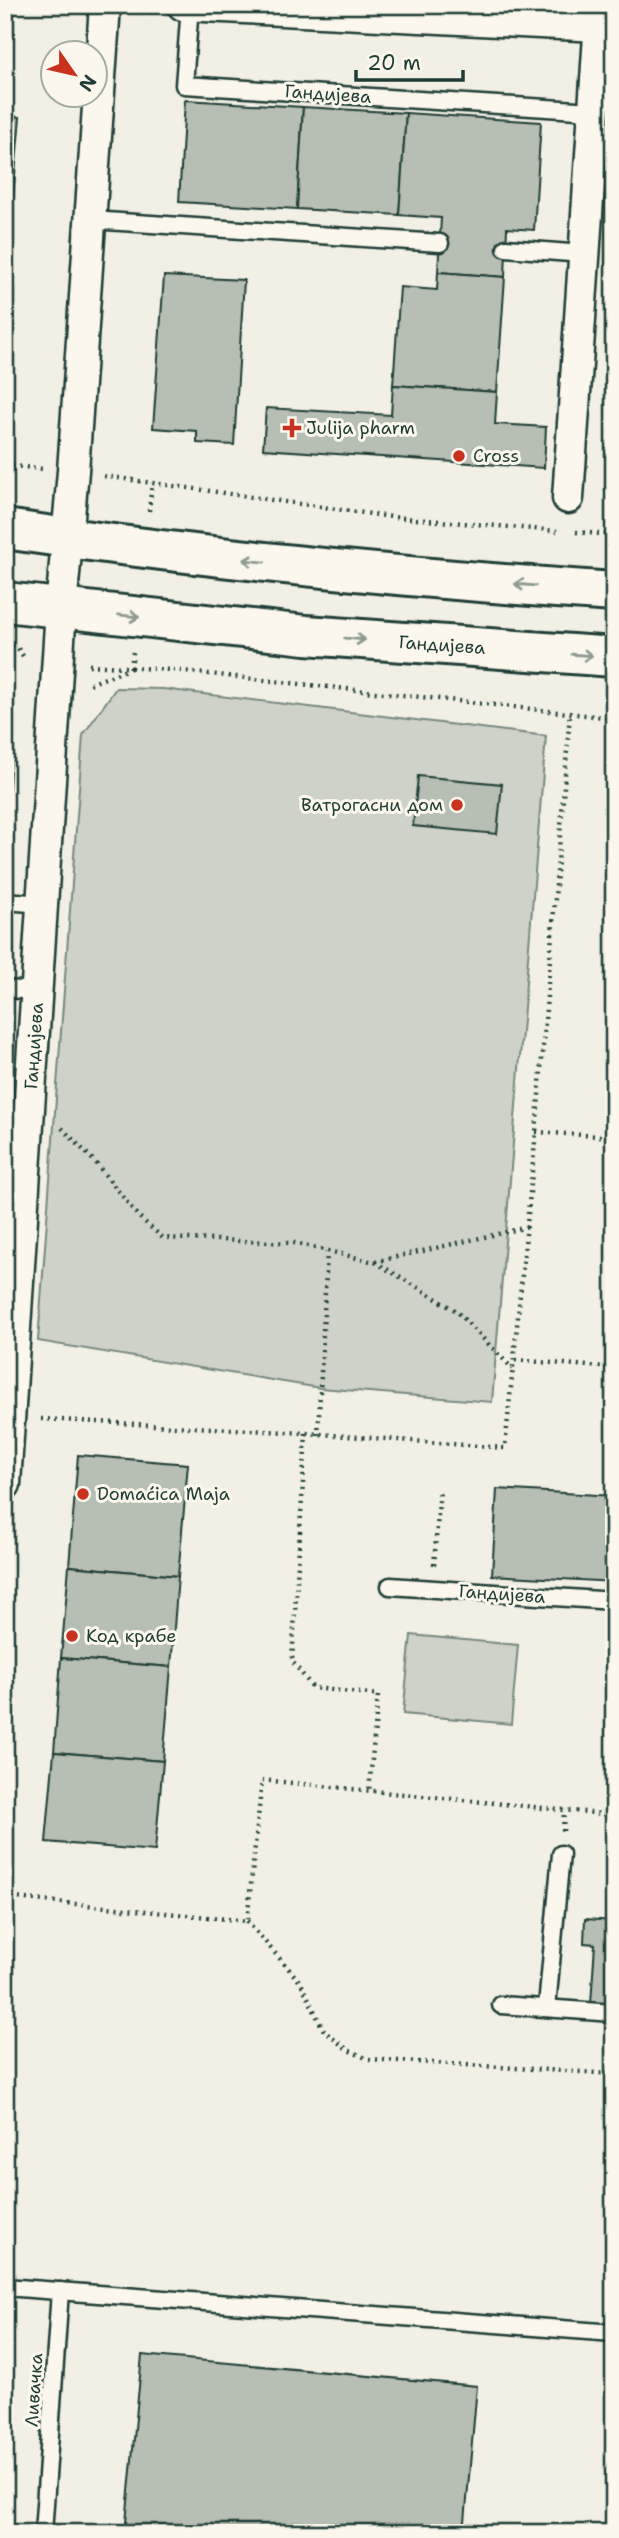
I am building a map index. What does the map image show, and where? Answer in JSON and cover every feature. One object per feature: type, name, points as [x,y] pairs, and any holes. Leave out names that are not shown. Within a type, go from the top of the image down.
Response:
[{"type":"main road","points":[[5,529],[322,568],[614,592]]},
{"type":"main road","name":"Гандијева","points":[[5,602],[306,635],[614,657]]},
{"type":"street","name":"Гандијева","points":[[5,1484],[61,609],[74,471],[105,5]]},
{"type":"street","points":[[183,5],[600,16],[568,498]]},
{"type":"lane","name":"Гандијева","points":[[190,6],[184,85],[593,111]]},
{"type":"lane","points":[[90,220],[440,243]]},
{"type":"lane","points":[[506,248],[583,254]]},
{"type":"lane","points":[[5,901],[43,904]]},
{"type":"lane","points":[[5,989],[38,991]]},
{"type":"lane","name":"Гандијева","points":[[390,1586],[614,1601]]},
{"type":"lane","points":[[547,2007],[561,1854]]},
{"type":"lane","points":[[502,2005],[614,2013]]},
{"type":"lane","points":[[5,2287],[614,2333]]},
{"type":"lane","name":"Ливачка","points":[[43,2533],[60,2291]]},
{"type":"path","points":[[152,483],[393,517],[614,535]]},
{"type":"path","points":[[131,668],[172,670],[614,718]]},
{"type":"path","points":[[10,1418],[306,1433],[505,1448],[528,1227],[570,713]]},
{"type":"path","points":[[53,1119],[95,1161],[138,1216],[163,1238],[295,1243],[374,1262],[455,1310],[514,1370]]},
{"type":"path","points":[[536,1132],[614,1137]]},
{"type":"path","points":[[374,1262],[528,1227]]},
{"type":"path","points":[[318,1435],[327,1252]]},
{"type":"path","points":[[515,1360],[614,1368]]},
{"type":"path","points":[[306,1433],[292,1661],[313,1688],[378,1695],[369,1791]]},
{"type":"path","points":[[247,1921],[262,1780],[614,1815]]},
{"type":"path","points":[[5,1897],[247,1921],[301,1983],[324,2031],[348,2050],[368,2059],[614,2074]]},
{"type":"shaded area","points":[[116,688],[163,689],[546,736],[492,1402],[320,1388],[38,1341],[83,735]]},
{"type":"shaded area","points":[[411,1635],[518,1645],[511,1724],[403,1714]]},
{"type":"building","points":[[185,100],[303,107],[297,209],[179,202]]},
{"type":"building","points":[[303,107],[406,113],[399,215],[297,209]]},
{"type":"building","points":[[406,113],[541,122],[534,230],[507,228],[505,277],[438,272],[441,218],[399,215]]},
{"type":"building","points":[[5,115],[20,117],[9,244],[5,243]]},
{"type":"building","points":[[438,272],[505,277],[497,392],[393,385],[400,287],[437,290]]},
{"type":"building","points":[[164,276],[244,280],[234,445],[197,443],[197,431],[153,428]]},
{"type":"building","points":[[393,385],[497,392],[495,424],[546,427],[544,468],[263,449],[266,408],[391,415]]},
{"type":"building","points":[[5,709],[13,709],[7,826],[5,826]]},
{"type":"building","name":"Ватрогасни дом","points":[[418,776],[502,784],[497,834],[413,826]]},
{"type":"building","points":[[78,1455],[188,1464],[178,1576],[69,1566]]},
{"type":"building","points":[[497,1489],[614,1496],[614,1582],[492,1575]]},
{"type":"building","points":[[69,1566],[178,1576],[171,1667],[61,1658]]},
{"type":"building","points":[[61,1658],[171,1667],[163,1761],[54,1752]]},
{"type":"building","points":[[54,1752],[163,1761],[155,1851],[46,1842]]},
{"type":"building","points":[[585,1919],[614,1921],[614,2005],[591,2004],[595,1944],[584,1943]]},
{"type":"building","points":[[142,2355],[477,2386],[464,2533],[125,2533]]},
{"type":"place","name":"Julija pharm","points":[[292,428]]},
{"type":"place","name":"Cross","points":[[459,456]]},
{"type":"place","name":"Ватрогасни дом","points":[[457,805]]},
{"type":"place","name":"Domaćica Maja","points":[[83,1494]]},
{"type":"place","name":"Код крабе","points":[[72,1636]]}]
